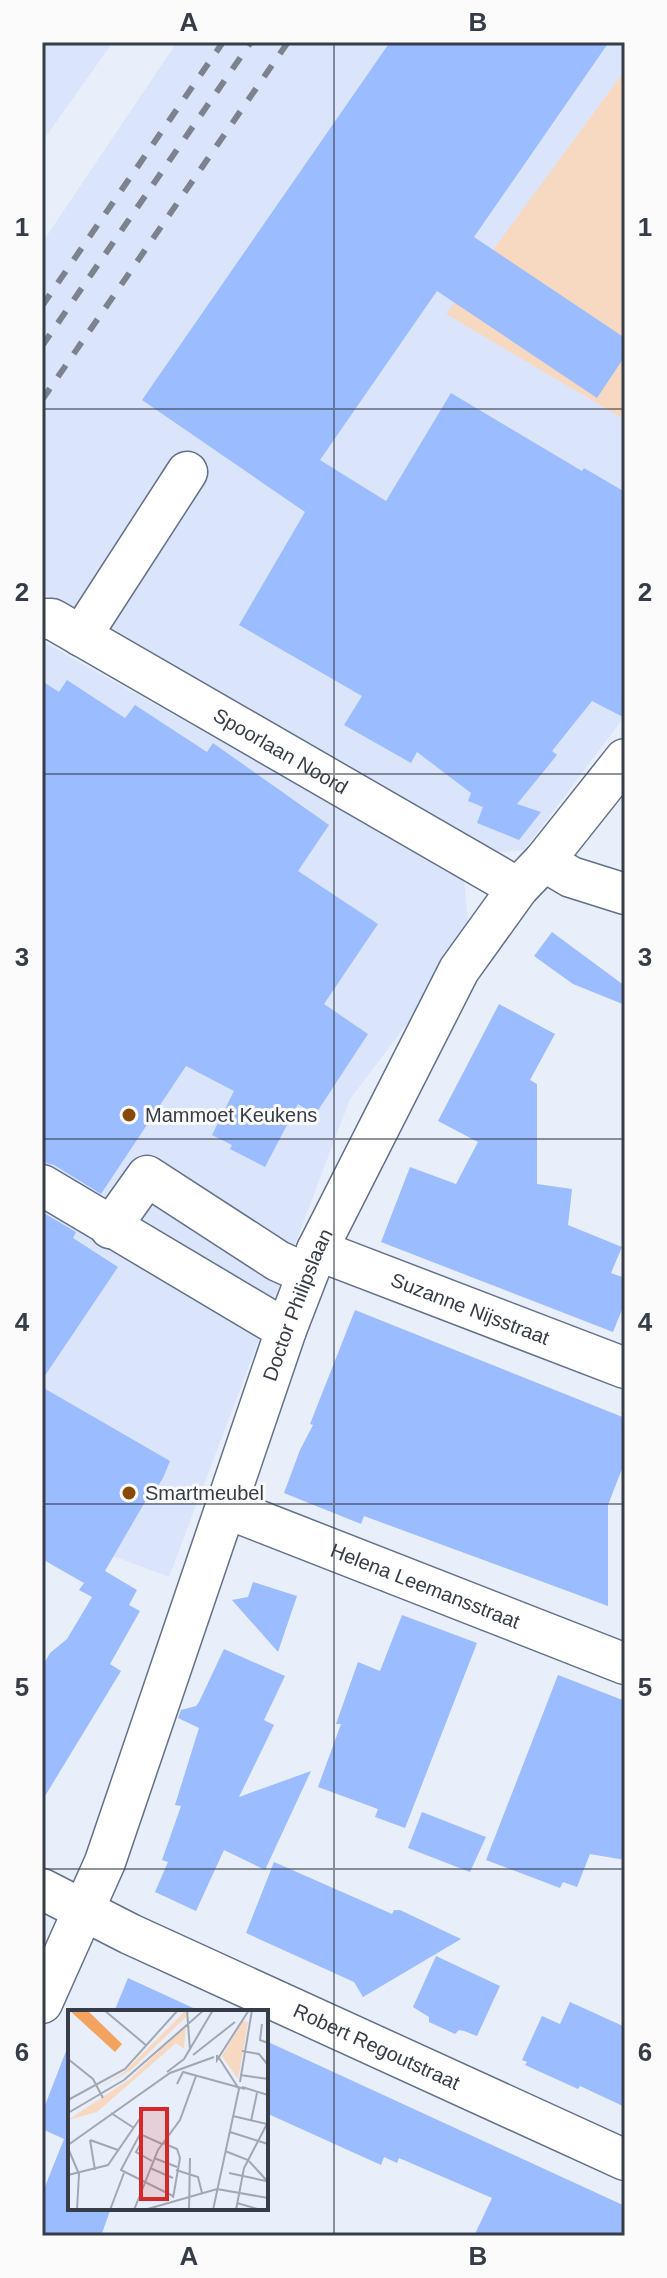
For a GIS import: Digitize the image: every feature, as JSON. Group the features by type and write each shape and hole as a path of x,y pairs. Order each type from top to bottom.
{"street":[{"path":"58,625 187,472"},
{"name":"Spoorlaan Noord","path":"58,625 531,875 571,877 625,894"},
{"name":"Doctor Philipslaan","path":"42,2003 105,1862 286,1330 312,1262 459,970 625,759"},
{"name":"Suzanne Nijsstraat","path":"110,1228 147,1176 278,1261 312,1262 625,1368"},
{"path":"42,1185 286,1330"},
{"name":"Helena Leemansstraat","path":"226,1508 625,1664"},
{"name":"Robert Regoutstraat","path":"42,1889 625,2160"}],"shaded area":[{"path":"42,42 113,42 42,142"},
{"path":"177,42 625,42 625,70 447,314 625,420 625,716 524,850 497,852 42,593 42,243"},
{"path":"625,70 625,420 446,314"},
{"path":"42,641 464,878 470,941 350,1099 169,1577 59,1536 42,1564"}],"building":[{"path":"390,42 609,42 474,237 625,338 625,356 597,398 437,291 320,460 386,501 451,393 582,471 584,468 625,492 625,718 592,701 552,751 557,755 517,804 541,812 519,840 477,823 483,807 468,801 471,793 417,752 411,763 344,725 362,696 239,625 305,512 142,400"},
{"path":"67,680 125,718 135,705 207,752 213,743 329,825 298,871 378,924 324,1004 368,1034 315,1115 298,1104 265,1167 230,1149 232,1145 212,1135 234,1091 186,1066 101,1194 54,1165 42,1162 42,681 59,692"},
{"path":"552,932 625,986 625,1005 573,984 534,956"},
{"path":"499,1004 555,1034 530,1080 537,1084 537,1184 572,1189 568,1225 622,1247 611,1273 625,1278 625,1302 613,1332 381,1242 410,1167 456,1184 478,1142 438,1121"},
{"path":"42,1212 76,1232 73,1238 118,1267 42,1380"},
{"path":"355,1310 625,1418 625,1461 608,1505 608,1606 364,1516 361,1524 284,1493 313,1425 310,1424"},
{"path":"42,1387 170,1461 163,1478 156,1489 153,1488 105,1571 137,1590 129,1605 140,1611 110,1664 121,1671 42,1801 42,1667 50,1653 67,1639 92,1597 79,1590 84,1583 42,1559"},
{"path":"253,1582 297,1596 278,1652 232,1600 248,1597"},
{"path":"402,1615 477,1643 405,1828 375,1817 378,1809 318,1787 341,1724 336,1724 358,1662 380,1671"},
{"path":"224,1649 285,1676 264,1720 274,1725 239,1797 311,1771 265,1870 224,1850 196,1911 155,1892 168,1862 162,1860 181,1806 175,1805 199,1728 178,1718 181,1710 196,1706 199,1702"},
{"path":"558,1675 625,1701 625,1860 590,1854 577,1887 563,1882 560,1888 486,1860"},
{"path":"422,1812 486,1837 470,1872 408,1848"},
{"path":"274,1862 392,1914 394,1910 400,1910 461,1939 363,1997 354,1982 246,1933"},
{"path":"436,1956 500,1986 477,2036 459,2030 455,2034 429,2022 429,2017 413,2007"},
{"path":"128,1978 198,2010 115,2010"},
{"path":"570,2002 625,2027 625,2107 525,2065 527,2062 522,2060 542,2016 560,2024"},
{"path":"268,2042 625,2206 625,2236 474,2236 492,2198 399,2158 397,2163 384,2157 381,2165 268,2114"},
{"path":"68,2046 68,2210 110,2210 101,2236 42,2236 42,2194 64,2139 42,2129 42,2113"}],"railway":[{"path":"42,306 223,42"},
{"path":"42,346 251,42"},
{"path":"42,400 288,42"}],"place":[{"name":"Mammoet Keukens","path":"129,1115"},
{"name":"Smartmeubel","path":"129,1493"}]}
